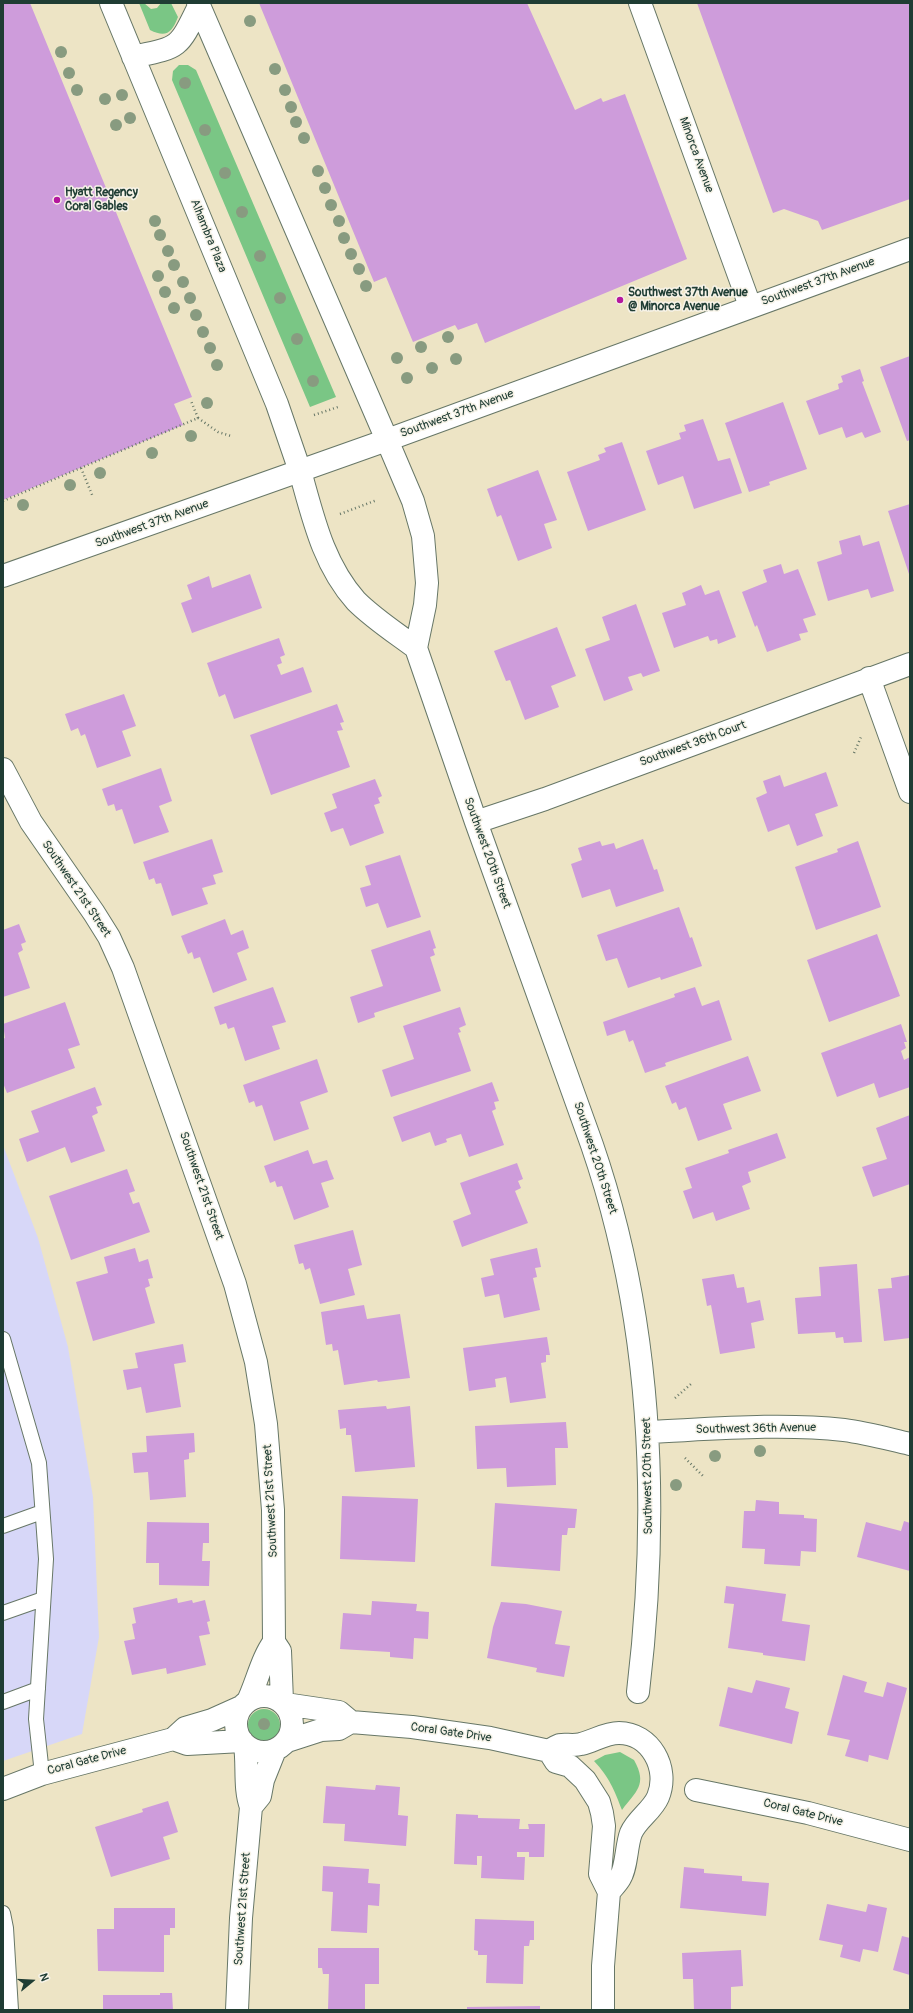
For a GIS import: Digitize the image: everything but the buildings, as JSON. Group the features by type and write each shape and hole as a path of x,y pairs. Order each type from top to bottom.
{"street":[{"name":"Alhambra Plaza","path":"112,3 277,404 300,471"},
{"name":"Minorca Avenue","path":"640,3 750,306"},
{"path":"134,57 169,49 178,43 184,37 199,5"},
{"path":"199,5 413,501 423,536 427,583 425,605 416,648 362,606 332,567 319,536 300,471"},
{"name":"Southwest 37th Avenue","path":"3,576 387,440 750,306 910,249"},
{"name":"Southwest 20th Street","path":"416,648 476,822 604,1179 626,1265 634,1314 649,1432 648,1554 644,1641 638,1692"},
{"name":"Southwest 36th Court","path":"476,822 552,796 910,664"},
{"path":"869,678 910,792"},
{"name":"Southwest 21st Street","path":"3,769 31,822 109,937 123,968 235,1284 256,1362 266,1424 275,1547 274,1642 267,1651 258,1679 244,1704"},
{"name":"Southwest 36th Avenue","path":"649,1432 790,1427 844,1430 910,1444"},
{"name":"Southwest 21st Street","path":"274,1642 280,1650 284,1703"},
{"path":"256,1696 274,1697 284,1703 289,1711 292,1727 281,1746 260,1752 244,1743 236,1724 237,1715 244,1704 256,1696"},
{"name":"Coral Gate Drive","path":"284,1703 339,1712 351,1722"},
{"name":"Coral Gate Drive","path":"3,1789 42,1774 172,1739 185,1728 212,1720 244,1704"},
{"name":"Coral Gate Drive","path":"281,1746 322,1730 339,1729 351,1722 412,1727 462,1734 549,1751 560,1745 575,1746 609,1734 619,1733 636,1736 649,1745 659,1762 661,1773 658,1797 630,1834 621,1877 609,1892"},
{"name":"Coral Gate Drive","path":"172,1739 187,1744 244,1743"},
{"name":"Southwest 21st Street","path":"237,2010 241,1918 251,1807 246,1795 248,1764 244,1743"},
{"name":"Southwest 21st Street","path":"251,1807 260,1796 263,1780 281,1746"},
{"path":"549,1751 556,1762 570,1766 578,1772 592,1789 599,1802 602,1813 604,1826 600,1874 609,1892 603,1966 603,2010"},
{"name":"Coral Gate Drive","path":"696,1790 808,1813 910,1840"}],"lane":[{"path":"3,1338 39,1464 46,1559 36,1719 42,1774"},
{"path":"6,1521 42,1512"},
{"path":"3,1613 43,1599"},
{"path":"3,1702 38,1689"},
{"path":"3,1913 6,1928 11,2010"}],"path":[{"path":"191,401 198,418 218,432 232,436"},
{"path":"314,415 338,407"},
{"path":"3,500 198,418"},
{"path":"81,468 93,497"},
{"path":"337,515 377,500"},
{"path":"854,753 864,731"},
{"path":"676,1398 691,1384"},
{"path":"685,1458 703,1476"}],"shaded area":[{"path":"3,1145 38,1238 68,1347 93,1497 99,1637 82,1734 3,1761"}],"green space":[{"path":"139,3 144,3 151,9 157,8 161,3 171,3 178,17 171,30 164,34 160,34 150,30"},
{"path":"179,65 188,65 196,70 336,397 310,407 172,80 173,71"},
{"path":"261,1709 267,1709 277,1716 280,1725 279,1731 273,1738 267,1741 261,1741 251,1734 248,1728 248,1722 255,1712"},
{"path":"620,1752 634,1760 640,1776 640,1782 636,1792 622,1810 611,1784 604,1772 594,1761 605,1755"}],"place":[{"name":"Hyatt Regency Coral Gables","path":"57,200"},
{"name":"Southwest 37th Avenue @ Minorca Avenue","path":"620,300"}]}
